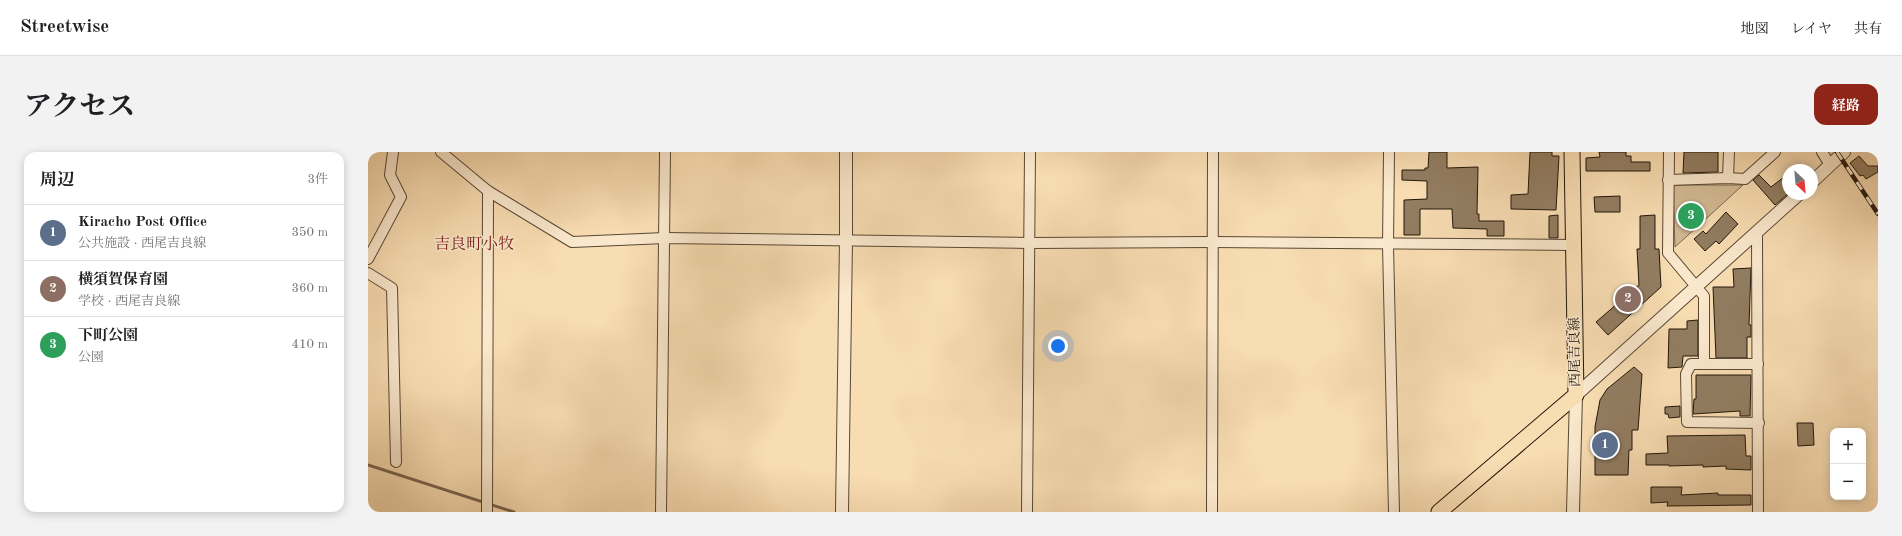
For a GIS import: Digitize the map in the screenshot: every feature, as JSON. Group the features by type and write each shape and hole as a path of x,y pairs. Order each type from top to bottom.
{"main road":[{"name":"西尾吉良線","path":"1439,512 1576,395 1572,152"}],"street":[{"path":"369,254 401,197 390,175 393,152"},
{"path":"441,152 488,191 572,242 665,238 1029,243 1213,242 1388,245 1573,245"},
{"path":"661,512 666,152"},
{"path":"842,512 846,152"},
{"path":"1027,512 1030,152"},
{"path":"1212,512 1213,152"},
{"path":"1389,152 1388,245 1394,512"},
{"path":"1669,152 1668,253 1704,296 1704,364"},
{"path":"1728,178 1729,152"},
{"path":"1668,180 1728,178 1745,179 1775,152"},
{"path":"1822,152 1830,165"},
{"path":"1818,176 1844,152"},
{"path":"487,511 488,191"},
{"path":"1573,512 1576,395 1757,234 1793,200"},
{"path":"1757,234 1759,423 1758,512"},
{"path":"368,273 392,288 396,462"},
{"path":"1758,364 1691,364 1686,374 1687,422 1759,423"}],"shaded area":[{"path":"1673,185 1743,185 1675,247"}],"building":[{"path":"1429,152 1447,152 1447,168 1478,167 1477,214 1479,214 1479,221 1504,221 1504,236 1487,236 1487,229 1453,228 1452,209 1420,209 1420,235 1404,235 1404,200 1427,199 1427,181 1402,180 1402,170 1425,170 1425,168 1428,168"},
{"path":"1530,152 1552,152 1552,156 1559,156 1556,210 1511,209 1511,195 1528,194"},
{"path":"1599,152 1626,152 1626,156 1631,156 1631,162 1650,162 1650,171 1586,171 1586,158 1600,157"},
{"path":"1684,152 1718,152 1718,172 1683,173"},
{"path":"1859,156 1868,166 1878,166 1878,172 1866,179 1863,175 1860,176 1850,163"},
{"path":"1759,175 1771,187 1782,179 1782,199 1775,205 1753,180"},
{"path":"1620,196 1620,212 1595,212 1594,197"},
{"path":"1726,212 1738,224 1719,244 1716,241 1705,251 1694,239 1703,231 1706,234"},
{"path":"1558,215 1558,238 1549,238 1549,216"},
{"path":"1655,215 1655,249 1659,249 1661,287 1608,335 1596,322 1639,285 1637,249 1640,249 1640,216"},
{"path":"1751,268 1749,325 1751,325 1751,337 1747,337 1747,358 1716,358 1713,287 1734,287 1733,269"},
{"path":"1698,320 1698,356 1683,356 1682,367 1668,368 1669,329 1687,329 1687,321"},
{"path":"1634,367 1642,374 1638,430 1632,430 1632,450 1629,450 1628,475 1595,475 1595,427 1600,400 1607,389"},
{"path":"1696,375 1751,375 1750,416 1740,416 1740,411 1693,414 1694,399 1696,399"},
{"path":"1680,406 1680,417 1669,418 1668,414 1665,414 1665,407"},
{"path":"1797,423 1813,423 1814,445 1798,446"},
{"path":"1745,435 1746,456 1751,456 1751,470 1726,469 1726,466 1703,467 1703,465 1646,465 1646,454 1668,453 1667,436"},
{"path":"1651,487 1682,487 1681,495 1718,493 1718,495 1751,495 1751,505 1667,506 1668,502 1651,503"}],"waterway":[{"path":"368,465 514,512"}],"railway":[{"path":"1837,152 1878,214"}],"place":[{"name":"下町公園","path":"1691,216"},
{"name":"横須賀保育園","path":"1628,299"},
{"name":"Kiracho Post Office","path":"1605,445"}],"district":[{"name":"吉良町小牧","path":"474,245"}]}
